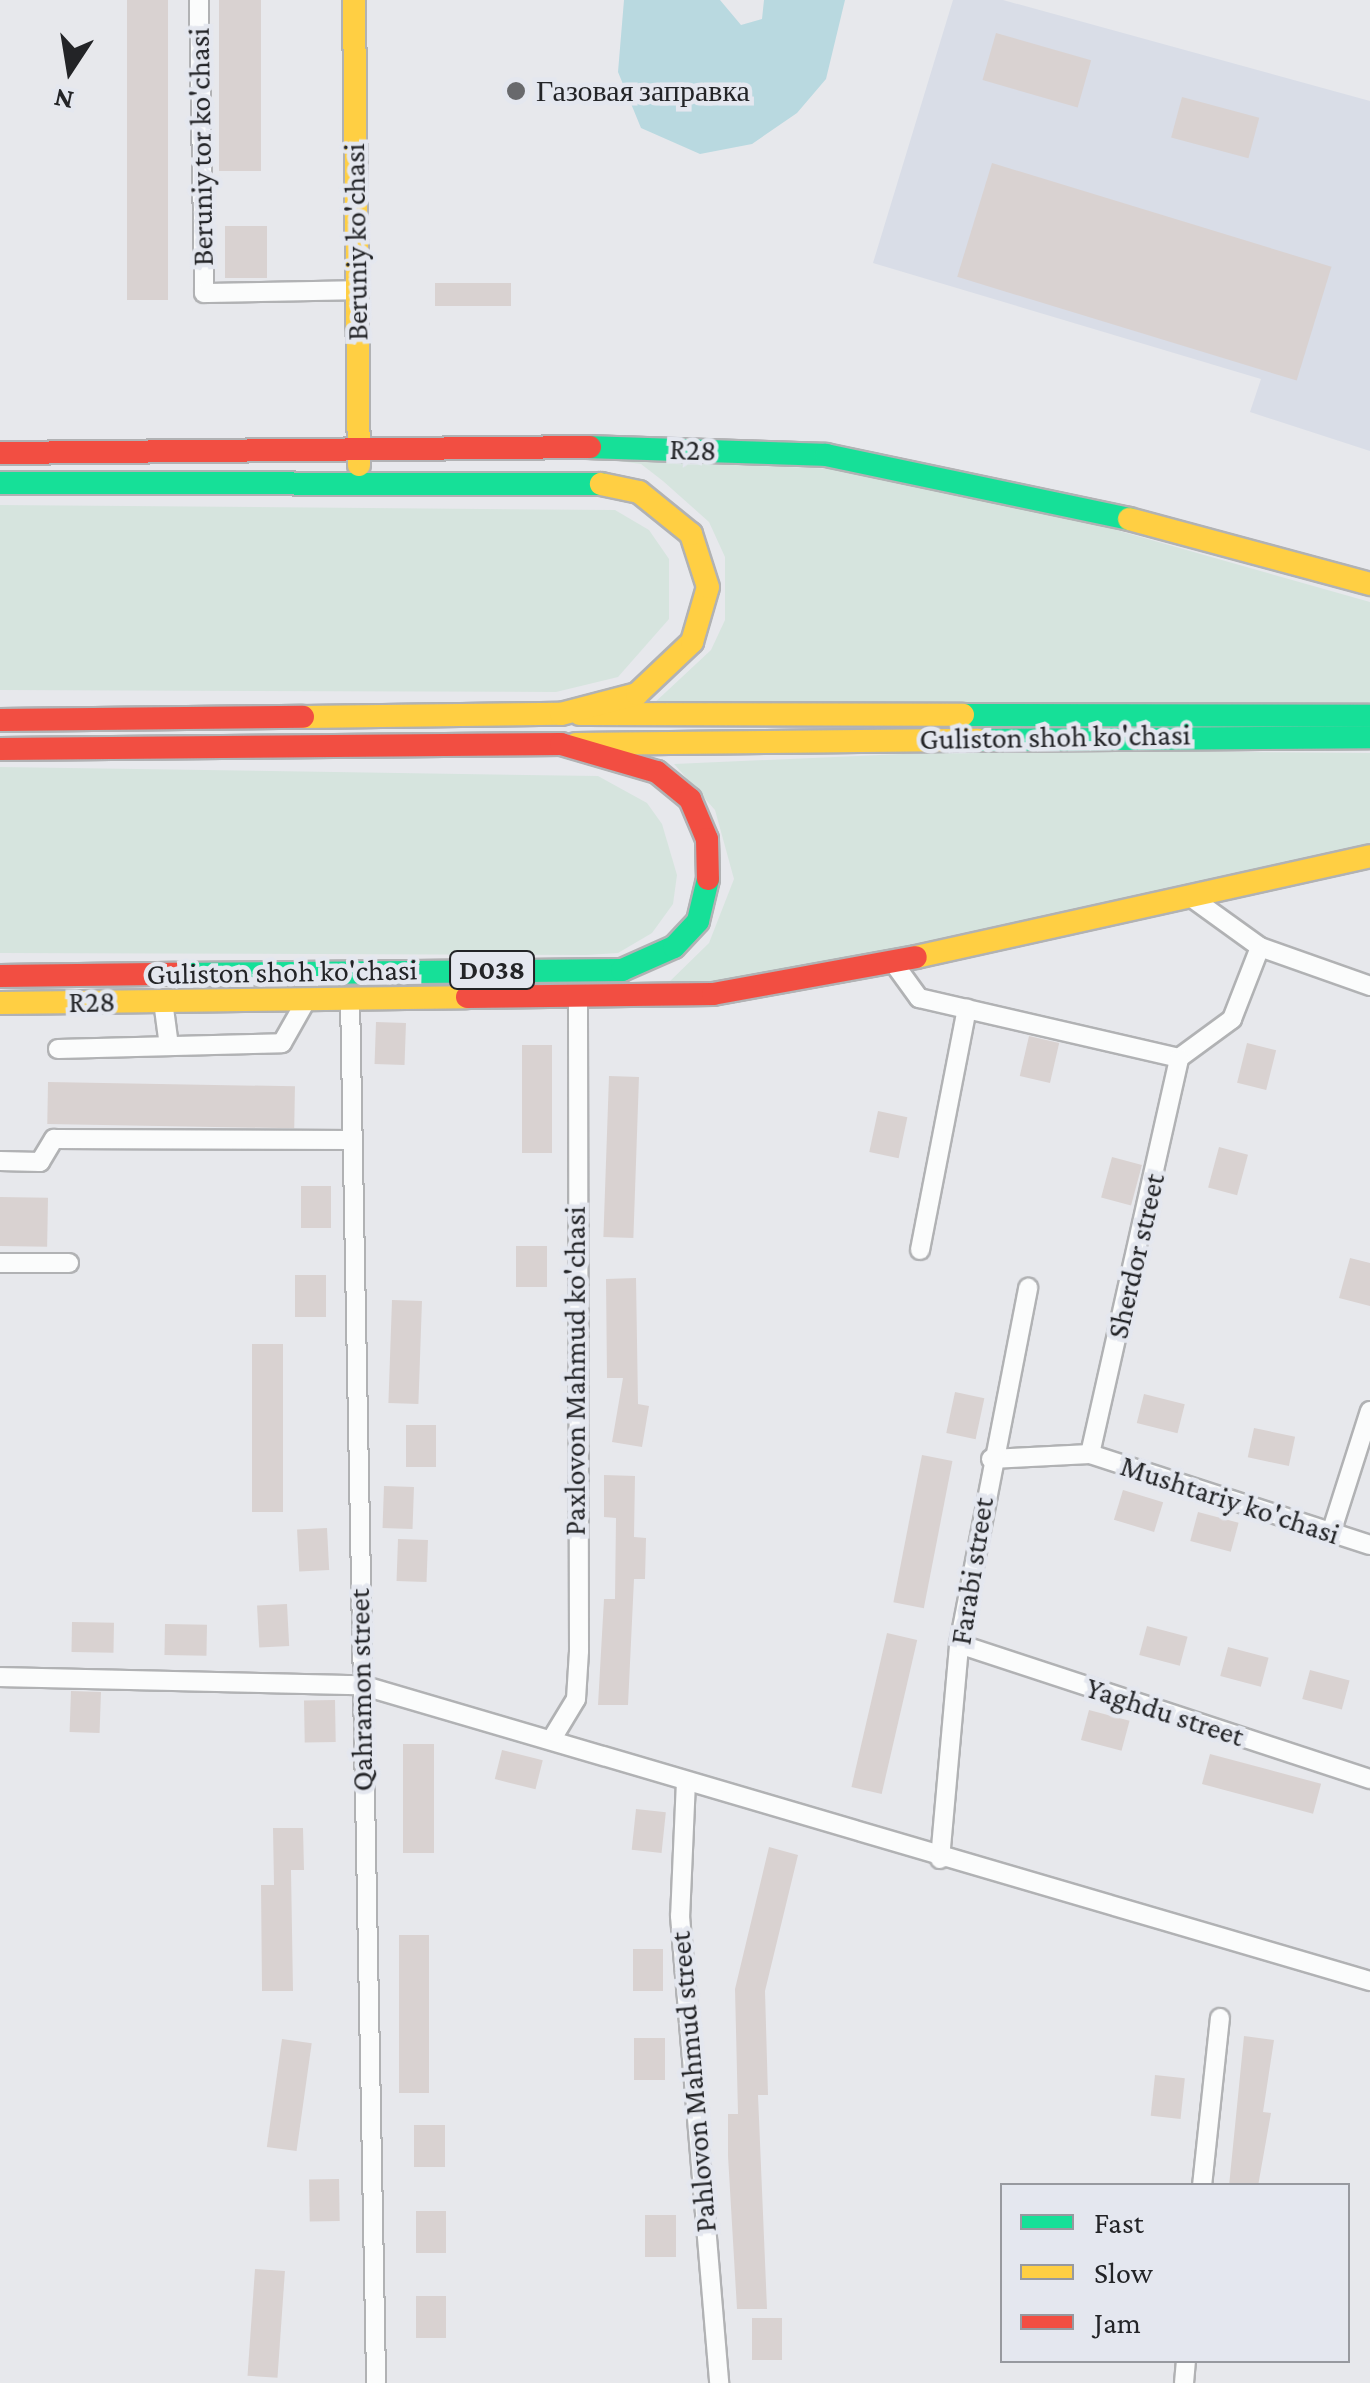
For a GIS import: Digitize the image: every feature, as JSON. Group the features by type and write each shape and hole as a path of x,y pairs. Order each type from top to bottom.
{"main road":[{"name":"Beruniy ko'chasi","path":"354,0 360,484"},
{"name":"R28","path":"0,453 359,452 514,445 826,456 1096,510 1370,584"},
{"name":"Guliston shoh ko'chasi","path":"0,483 606,484 652,500 690,534 708,588 692,642 637,694 562,714"},
{"name":"Guliston shoh ko'chasi","path":"0,720 562,714 1370,716"},
{"name":"Guliston shoh ko'chasi","path":"0,749 1370,738"},
{"name":"Guliston shoh ko'chasi","path":"0,976 588,971 651,960 698,920 707,838 690,799 657,772 560,744"},
{"name":"R28","path":"0,1003 713,994 896,965 1370,856"}],"street":[{"name":"Beruniy tor ko'chasi","path":"199,0 204,293 357,290"},
{"path":"1192,898 1260,947 1370,986"},
{"path":"896,965 919,998 1179,1058 1232,1018 1260,947"},
{"name":"Qahramon street","path":"350,998 376,2383"},
{"name":"Paxlovon Mahmud ko'chasi","path":"554,1737 576,1700 579,1651 578,998"},
{"path":"58,1049 282,1044 307,999"},
{"path":"163,1001 170,1046"},
{"path":"920,1250 966,1009"},
{"name":"Sherdor street","path":"1090,1454 1179,1058"},
{"path":"0,1161 40,1162 54,1139 352,1140"},
{"path":"0,1263 68,1263"},
{"name":"Farabi street","path":"940,1859 959,1644 991,1459 1028,1288"},
{"path":"1331,1533 1370,1412"},
{"path":"991,1459 1090,1454"},
{"name":"Mushtariy ko'chasi","path":"1090,1454 1370,1546"},
{"name":"Yaghdu street","path":"959,1644 1370,1779"},
{"path":"0,1677 360,1685 554,1737 940,1859 1370,1980"},
{"name":"Pahlovon Mahmud street","path":"686,1781 681,1935 719,2383"},
{"path":"1202,2183 1220,2018"}],"shaded area":[{"path":"953,0 1003,0 1370,101 1370,451 1250,412 1261,379 873,263"},
{"path":"612,460 833,469 1102,526 1370,602 1370,703 652,705 711,650 725,620 725,557 709,522 663,481 641,464"},
{"path":"0,505 615,510 649,530 669,559 669,619 618,677 556,692 0,690"},
{"path":"992,750 1370,753 1370,844 1167,896 711,987 665,986 709,943 734,879 715,810 674,764"},
{"path":"0,767 598,776 647,803 662,824 677,875 673,904 652,933 618,953 0,953"}],"water":[{"path":"624,0 720,0 741,25 762,19 764,0 845,0 826,79 797,113 752,144 700,154 641,128 618,72"}],"building":[{"path":"127,0 168,0 168,300 127,300"},
{"path":"219,0 261,0 261,171 219,171"},
{"path":"996,33 1091,60 1078,107 982,80"},
{"path":"1182,97 1259,118 1248,158 1171,138"},
{"path":"992,163 1331,267 1297,381 957,277"},
{"path":"225,226 267,226 267,278 225,278"},
{"path":"435,283 511,283 511,306 435,306"},
{"path":"376,1022 406,1023 405,1065 375,1064"},
{"path":"1029,1036 1059,1043 1050,1083 1020,1076"},
{"path":"1247,1043 1276,1050 1266,1090 1237,1083"},
{"path":"522,1045 552,1045 552,1153 522,1153"},
{"path":"609,1076 639,1077 633,1238 603,1237"},
{"path":"48,1082 295,1086 294,1128 47,1124"},
{"path":"878,1111 907,1117 899,1158 869,1152"},
{"path":"1219,1147 1248,1155 1237,1195 1208,1188"},
{"path":"1112,1157 1142,1165 1131,1206 1101,1198"},
{"path":"301,1186 331,1186 331,1228 301,1228"},
{"path":"0,1197 48,1198 47,1247 0,1246"},
{"path":"516,1246 547,1246 547,1287 516,1287"},
{"path":"1350,1258 1370,1263 1370,1306 1339,1298"},
{"path":"295,1275 326,1275 326,1317 295,1317"},
{"path":"636,1278 638,1404 649,1406 642,1447 612,1442 623,1378 607,1378 606,1279"},
{"path":"392,1300 422,1301 418,1404 388,1403"},
{"path":"252,1344 283,1344 283,1512 252,1512"},
{"path":"955,1392 984,1398 976,1439 946,1433"},
{"path":"1144,1394 1185,1404 1177,1433 1137,1423"},
{"path":"406,1425 436,1425 436,1467 406,1467"},
{"path":"1254,1428 1295,1437 1289,1466 1248,1457"},
{"path":"922,1455 952,1461 924,1608 893,1602"},
{"path":"604,1475 635,1476 634,1537 646,1538 645,1579 634,1579 628,1705 598,1705 604,1599 615,1599 616,1518 604,1517"},
{"path":"384,1486 414,1487 413,1529 383,1528"},
{"path":"1123,1490 1163,1502 1154,1532 1114,1520"},
{"path":"1198,1512 1239,1523 1231,1552 1190,1541"},
{"path":"327,1528 329,1570 299,1572 297,1530"},
{"path":"398,1539 428,1540 427,1582 397,1581"},
{"path":"287,1604 289,1646 259,1648 257,1606"},
{"path":"72,1622 114,1623 113,1653 71,1652"},
{"path":"165,1624 207,1625 206,1656 164,1655"},
{"path":"1147,1626 1188,1637 1180,1666 1139,1655"},
{"path":"887,1633 917,1640 882,1794 851,1787"},
{"path":"1228,1647 1269,1658 1261,1687 1220,1676"},
{"path":"1310,1670 1350,1681 1342,1710 1302,1699"},
{"path":"71,1691 101,1692 100,1733 70,1732"},
{"path":"335,1700 336,1742 305,1743 304,1701"},
{"path":"1089,1710 1130,1721 1122,1751 1081,1740"},
{"path":"403,1744 434,1744 434,1853 403,1853"},
{"path":"502,1750 543,1760 535,1789 495,1779"},
{"path":"1210,1754 1321,1784 1313,1814 1202,1784"},
{"path":"636,1809 666,1812 662,1853 632,1850"},
{"path":"273,1828 303,1828 304,1870 291,1870 293,1991 262,1991 261,1885 274,1885"},
{"path":"769,1847 798,1855 765,1991 768,2095 758,2095 767,2309 737,2309 728,2156 728,2114 738,2114 735,1989"},
{"path":"399,1935 429,1935 429,2093 399,2093"},
{"path":"633,1949 663,1949 663,1991 633,1991"},
{"path":"1244,2036 1274,2040 1263,2112 1271,2113 1259,2183 1229,2183"},
{"path":"634,2038 665,2038 665,2080 634,2080"},
{"path":"282,2039 312,2043 297,2151 267,2147"},
{"path":"1155,2075 1185,2078 1181,2119 1151,2116"},
{"path":"414,2125 445,2125 445,2167 414,2167"},
{"path":"339,2179 340,2221 310,2222 309,2180"},
{"path":"416,2211 446,2211 446,2253 416,2253"},
{"path":"645,2215 676,2215 676,2257 645,2257"},
{"path":"255,2269 285,2271 277,2378 248,2376"},
{"path":"416,2296 446,2296 446,2338 416,2338"},
{"path":"752,2318 782,2318 782,2360 752,2360"}],"traffic: fast":[{"path":"590,447 826,455 1129,519"},
{"path":"0,483 601,484"},
{"path":"963,715 1370,716"},
{"path":"978,740 1370,737"},
{"path":"176,974 622,970 674,947 698,921 708,879"}],"traffic: slow":[{"path":"354,0 359,465"},
{"path":"303,717 561,714 637,694 692,642 708,587 691,534 639,492 601,484"},
{"path":"1129,519 1370,584"},
{"path":"580,714 963,715"},
{"path":"576,744 978,740"},
{"path":"916,957 1370,856"},
{"path":"0,1003 467,997"}],"traffic: jam":[{"path":"0,453 590,447"},
{"path":"0,720 303,717"},
{"path":"0,749 561,744 657,772 690,799 707,839 708,879"},
{"path":"467,997 713,994 916,957"},
{"path":"0,976 176,974"}],"place":[{"name":"Газовая заправка","path":"516,91"}]}
